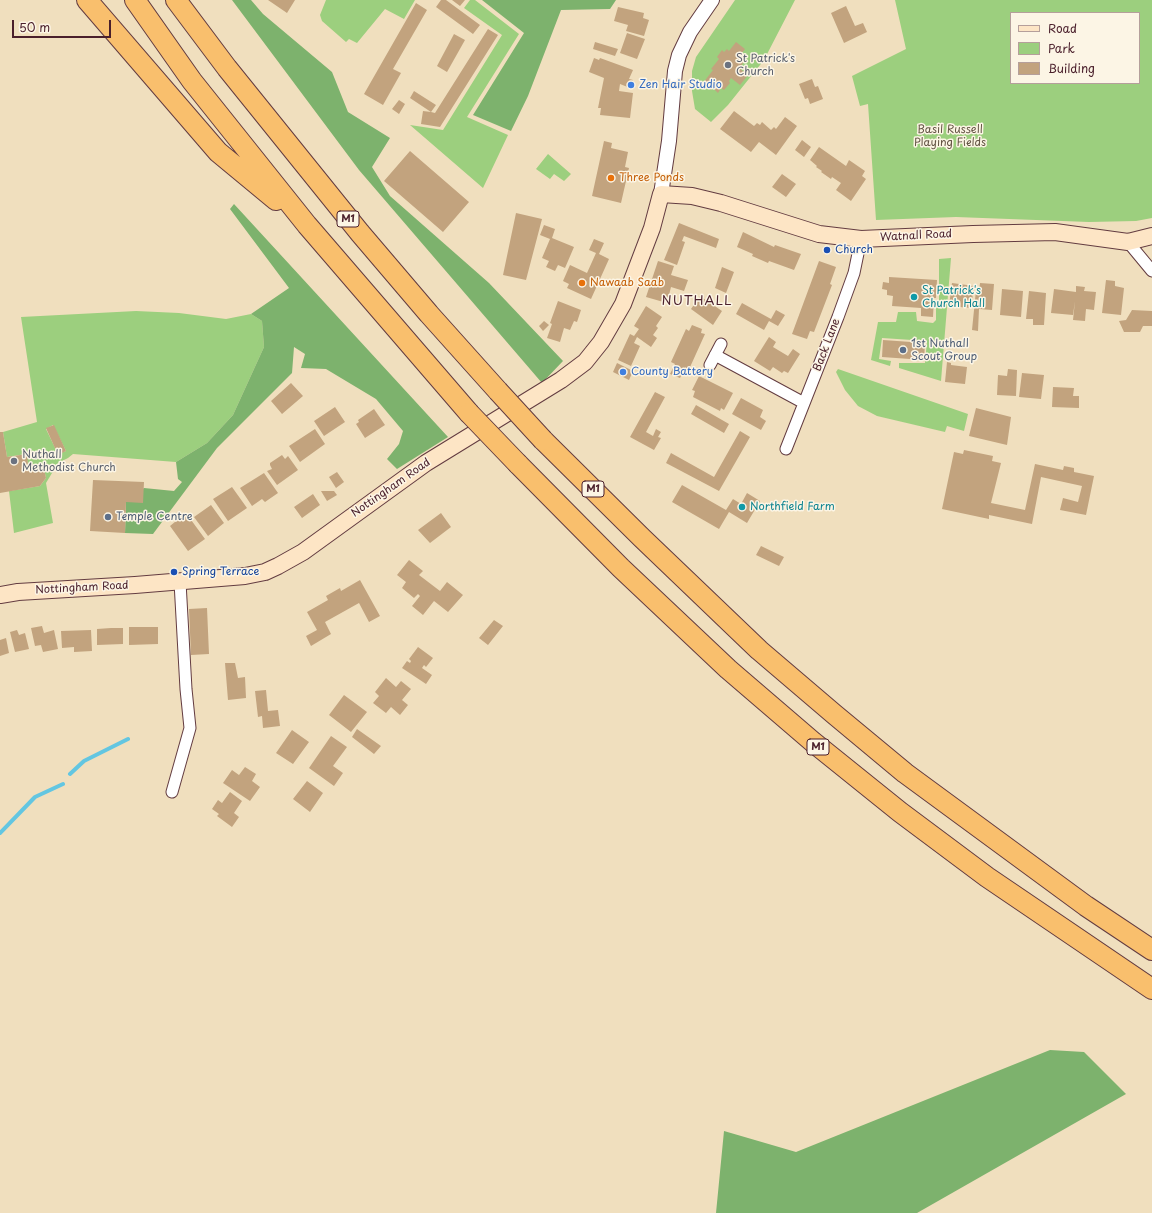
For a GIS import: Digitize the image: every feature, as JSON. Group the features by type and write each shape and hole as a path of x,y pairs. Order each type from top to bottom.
{"highway":[{"path":"87,0 218,152 307,225"},
{"name":"M1","path":"135,0 192,81 307,225 469,413 621,568 728,669 813,742 900,812 987,877 1152,989"},
{"name":"M1","path":"176,0 206,41 289,146 429,314 543,440 642,538 759,650 905,773 1086,906 1152,950"},
{"name":"M1","path":"186,0 206,41"}],"main road":[{"name":"Watnall Road","path":"661,194 692,196 721,203 819,234 861,239 1055,232 1128,242 1152,236"},
{"name":"Nottingham Road","path":"0,595 18,592 180,582 245,576 265,572 303,552 426,463 518,405 561,380 586,362 601,342 623,304 652,228 661,194"}],"street":[{"path":"661,194 669,141 675,72 679,54 690,32 712,0"},
{"name":"Back Lane","path":"786,449 854,273 861,239"},
{"path":"1128,242 1152,271"},
{"path":"720,344 713,360 804,404"},
{"path":"172,792 190,728 186,689 180,582"}],"green space":[{"path":"232,0 251,0 263,14 332,72 348,112 390,138 372,167 390,196 489,283 563,361 542,383 359,170"},
{"path":"326,0 415,0 404,19 385,9 357,43 349,39 346,42 322,21 320,15"},
{"path":"470,0 475,0 519,34 467,117 508,135 483,188 410,125 443,130 502,35 464,8"},
{"path":"482,0 616,0 610,9 561,10 528,96 511,131 473,115 524,33"},
{"path":"735,0 795,0 764,60 728,105 711,122 695,109 692,91 692,71 696,57"},
{"name":"Basil Russell Playing Fields","path":"895,0 1152,0 1152,218 1136,221 1089,222 956,217 876,220 868,104 860,106 852,76 906,49"},
{"path":"548,154 571,174 564,181 554,174 550,179 536,169"},
{"path":"234,204 448,437 397,469 387,459 399,444 403,431 376,399 326,369 301,368 305,354 294,347 292,373 217,448 153,534 125,533 126,502 144,488 174,491 182,482 178,479 176,462 207,443 233,415 264,347 262,321 251,314 289,288 230,209"},
{"path":"951,258 941,381 899,368 899,363 925,363 927,341 882,338 879,359 891,361 890,366 871,360 878,322 896,322 898,312 916,312 917,321 933,323 936,320 936,301 939,300 939,259"},
{"path":"136,311 179,313 226,319 251,314 262,321 264,347 233,415 207,443 176,462 73,454 58,463 46,483 53,523 14,533 9,491 40,486 46,478 44,469 37,464 28,465 26,454 7,457 3,432 37,422 21,317","holes":["53,425 66,451 58,454 46,429"]},
{"path":"838,369 968,414 964,431 947,426 945,432 877,416 858,406 845,390 836,372"},
{"path":"1050,1050 1084,1052 1126,1094 917,1213 716,1213 724,1131 796,1152"}],"building":[{"path":"268,0 295,0 287,13"},
{"path":"441,0 446,0 480,25 473,34 436,7"},
{"path":"452,0 465,0 460,6"},
{"path":"416,3 427,10 393,69 401,73 383,105 364,94"},
{"path":"846,6 855,26 863,23 867,32 844,43 831,13"},
{"path":"618,7 644,13 643,18 649,20 644,36 626,31 628,25 614,21"},
{"path":"488,29 498,35 440,127 421,124 423,111 435,113"},
{"path":"627,33 645,39 637,59 620,53"},
{"path":"454,34 465,40 447,72 437,66"},
{"path":"595,42 618,49 615,56 593,49"},
{"name":"St Patrick's Church","path":"736,42 745,49 738,58 744,62 739,68 748,75 740,85 731,78 729,81 730,83 724,90 721,88 718,93 713,88 711,90 703,83 713,70 711,69 719,59 717,57 722,50 724,52 727,49 729,51"},
{"path":"594,58 599,60 600,58 633,70 629,79 633,80 630,88 620,84 619,91 633,93 630,118 600,115 601,108 598,108 604,78 589,72"},
{"path":"812,79 815,87 818,86 823,99 810,104 808,98 805,99 799,84"},
{"path":"414,91 436,105 431,112 410,98"},
{"path":"399,100 405,104 399,114 392,109"},
{"path":"734,111 754,126 757,123 760,125 762,122 771,130 774,127 776,129 785,117 797,126 776,155 759,142 751,152 720,129"},
{"path":"802,140 811,147 804,157 795,150"},
{"name":"Three Ponds","path":"604,141 612,143 611,148 628,152 625,167 629,168 621,203 592,196"},
{"path":"819,147 846,166 849,160 865,171 862,176 866,179 851,201 836,190 841,183 832,177 831,179 821,172 822,171 810,160"},
{"path":"410,151 469,202 443,232 384,181"},
{"path":"782,174 796,184 786,197 772,187"},
{"path":"516,213 542,219 526,280 503,275"},
{"path":"679,223 719,239 716,248 684,236 682,241 685,242 677,265 664,260"},
{"path":"544,225 555,229 552,238 574,247 565,268 558,265 555,271 546,267 549,261 542,258 550,239 540,235"},
{"path":"743,232 774,247 775,245 801,254 794,270 769,261 768,263 737,247"},
{"name":"Nawaab Saab","path":"594,239 604,243 599,254 609,259 591,299 567,288 569,284 563,281 570,265 587,273 596,253 589,250"},
{"path":"658,261 674,266 671,275 688,280 684,291 671,287 667,303 646,297"},
{"path":"819,261 836,267 830,284 832,285 814,332 810,331 807,339 792,334"},
{"path":"722,267 734,272 726,293 715,288"},
{"name":"St Patrick's Church Hall","path":"889,277 937,280 933,317 921,316 921,308 892,306 893,296 887,295 887,290 882,289 883,282 889,283"},
{"path":"1106,280 1115,281 1115,286 1124,288 1121,315 1102,313"},
{"path":"952,283 974,286 971,308 949,306"},
{"path":"980,283 994,284 992,310 979,309 978,331 972,330 976,290 979,291"},
{"path":"1076,286 1085,287 1084,291 1096,292 1094,310 1086,309 1085,321 1073,320 1075,301 1073,315 1051,313 1054,289 1076,292"},
{"path":"1002,289 1023,291 1021,317 1000,315"},
{"path":"1029,291 1046,293 1044,325 1033,325 1033,319 1026,319"},
{"path":"700,296 722,311 713,325 691,309"},
{"path":"558,301 581,310 577,322 574,321 570,330 564,328 560,342 547,338 552,324 550,323"},
{"path":"742,303 771,319 776,310 785,315 778,326 769,321 764,330 736,314"},
{"path":"646,306 662,317 656,326 658,328 653,335 657,338 651,347 637,337 634,343 640,346 631,366 618,360 630,334 634,336 639,329 634,326"},
{"path":"1132,310 1152,311 1152,326 1143,326 1140,332 1124,332 1119,321 1126,320"},
{"path":"544,321 549,325 543,331 539,326"},
{"path":"692,325 702,329 701,333 705,334 686,376 682,374 680,378 670,374 675,364 671,362 686,329 689,331"},
{"path":"769,337 776,342 773,347 788,356 793,349 800,354 788,373 784,371 782,373 773,367 770,371 754,361"},
{"name":"1st Nuthall Scout Group","path":"883,340 925,343 924,360 882,357"},
{"path":"947,362 951,363 951,365 967,367 965,384 945,382"},
{"name":"County Battery","path":"617,363 633,371 629,380 613,372"},
{"path":"1008,369 1017,370 1016,396 997,395 998,375 1007,376"},
{"path":"1022,373 1044,375 1041,399 1019,397"},
{"path":"699,376 733,393 724,410 721,408 720,411 693,397 695,391 692,390"},
{"path":"291,383 303,396 282,414 271,401"},
{"path":"1053,387 1074,388 1073,396 1079,396 1079,408 1052,407"},
{"path":"655,392 665,397 646,432 653,436 656,429 661,432 658,437 661,438 654,450 630,437"},
{"path":"741,398 763,410 760,417 766,421 761,430 732,414"},
{"path":"696,405 729,424 724,433 691,414"},
{"path":"335,407 345,422 324,436 314,421"},
{"path":"976,408 1011,417 1007,445 969,436"},
{"path":"374,409 385,425 365,438 356,424 359,422 358,420"},
{"path":"54,425 66,451 58,455 46,428"},
{"path":"315,429 325,444 300,462 289,446"},
{"path":"740,431 750,437 719,491 666,463 671,453 714,477"},
{"name":"Nuthall Methodist Church","path":"0,432 3,432 7,457 27,454 28,465 37,464 44,469 46,478 40,486 0,493"},
{"path":"964,450 993,456 992,461 1001,463 991,503 1025,510 1035,464 1063,470 1064,466 1074,468 1074,472 1094,476 1086,515 1060,510 1063,498 1078,502 1082,486 1041,477 1032,524 989,515 989,519 942,509 954,452 963,454"},
{"path":"282,455 285,459 288,456 298,470 277,485 267,471 272,469 270,463"},
{"path":"337,472 344,482 336,488 329,477"},
{"path":"264,473 278,493 265,502 262,499 252,506 240,488"},
{"name":"Temple Centre","path":"93,480 144,482 143,503 126,502 125,533 90,531"},
{"path":"682,485 726,510 733,499 741,504 747,493 760,501 747,523 729,512 719,529 672,502"},
{"path":"232,487 247,508 228,521 213,499"},
{"path":"321,491 334,491 337,495 327,501"},
{"path":"313,494 320,505 302,518 294,507"},
{"path":"211,505 224,523 208,536 194,517"},
{"path":"186,513 205,539 188,551 170,526"},
{"path":"441,513 451,527 430,543 418,530"},
{"path":"761,546 784,557 779,566 756,555"},
{"path":"409,560 423,571 419,575 440,591 447,582 463,595 448,612 434,601 423,615 412,606 420,596 418,594 414,598 402,588 406,582 397,575"},
{"path":"360,580 380,616 369,622 359,603 325,622 331,634 311,646 306,636 317,630 307,612 328,600 326,596 340,588 341,591"},
{"path":"207,608 209,654 191,655 189,609"},
{"path":"494,620 503,626 488,645 479,638"},
{"path":"42,626 44,633 54,630 58,649 43,652 41,645 35,646 31,628"},
{"path":"129,627 158,627 158,644 129,645"},
{"path":"123,628 123,644 97,645 97,629"},
{"path":"17,630 19,635 25,633 29,649 15,652 10,632"},
{"path":"91,630 92,651 74,652 74,647 62,648 61,631"},
{"path":"6,638 9,653 0,656 0,640"},
{"path":"418,647 433,658 426,667 424,665 422,668 432,675 426,684 402,668 407,661 410,663 411,661 409,659"},
{"path":"225,663 235,663 238,678 245,677 246,698 228,700"},
{"path":"386,678 396,687 401,681 411,689 402,700 408,705 400,715 391,707 386,713 373,703 379,696 375,692"},
{"path":"266,690 268,711 278,710 280,726 263,728 262,716 258,717 255,691"},
{"path":"344,695 367,712 351,732 329,715"},
{"path":"357,729 381,746 374,754 352,737"},
{"path":"292,730 309,742 293,764 276,753"},
{"path":"331,736 347,747 333,766 343,773 334,786 309,768"},
{"path":"245,767 256,774 252,781 260,787 250,801 223,783 232,770 239,775"},
{"path":"307,781 323,793 310,812 293,799"},
{"path":"230,792 242,801 234,813 239,817 232,827 217,816 219,814 212,809 218,800 222,803"}],"waterway":[{"path":"70,774 84,761 128,739"},
{"path":"0,833 35,797 63,784"}],"place":[{"name":"St Patrick's Church","path":"728,65"},
{"name":"Zen Hair Studio","path":"631,85"},
{"name":"Three Ponds","path":"611,178"},
{"name":"Church","path":"827,250"},
{"name":"Nawaab Saab","path":"582,283"},
{"name":"St Patrick's Church Hall","path":"914,297"},
{"name":"1st Nuthall Scout Group","path":"903,350"},
{"name":"County Battery","path":"623,372"},
{"name":"Nuthall Methodist Church","path":"14,461"},
{"name":"Northfield Farm","path":"742,507"},
{"name":"Temple Centre","path":"108,517"},
{"name":"Spring Terrace","path":"174,572"}],"district":[{"name":"NUTHALL","path":"697,301"}]}
